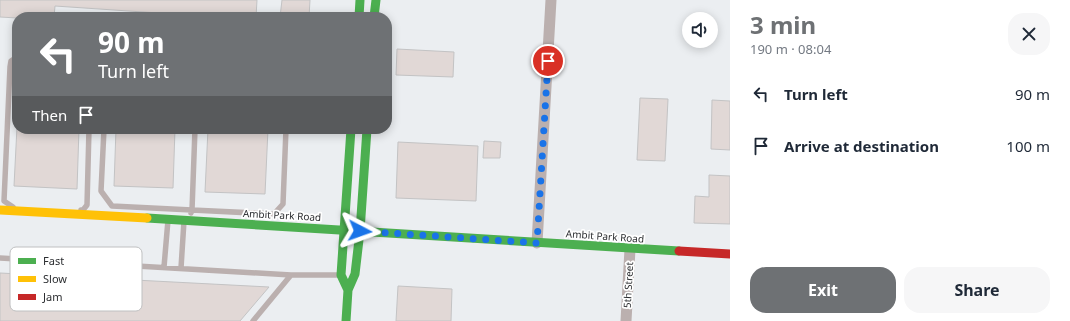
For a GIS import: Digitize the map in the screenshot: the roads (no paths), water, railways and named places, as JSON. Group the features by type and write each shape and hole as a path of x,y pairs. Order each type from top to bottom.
{"street":[{"path":"359,12 360,0"},
{"path":"375,12 376,0"},
{"path":"537,243 551,0"},
{"path":"348,290 341,275 351,134"},
{"path":"346,321 348,290 355,274 360,231 367,134"},
{"name":"Ambit Park Road","path":"0,210 31,210 168,220 730,254"},
{"name":"5th Street","path":"626,321 630,249"}],"lane":[{"path":"12,60 10,67 4,201 10,206 31,210"},
{"path":"76,213 83,210 87,205 89,134"},
{"path":"104,134 102,191 112,206 274,214 283,204 286,134"},
{"path":"181,268 188,221 192,210 195,134"},
{"path":"164,267 168,220"},
{"path":"0,258 10,259"},
{"path":"142,266 291,275 341,275"},
{"path":"253,321 291,275"}]}
